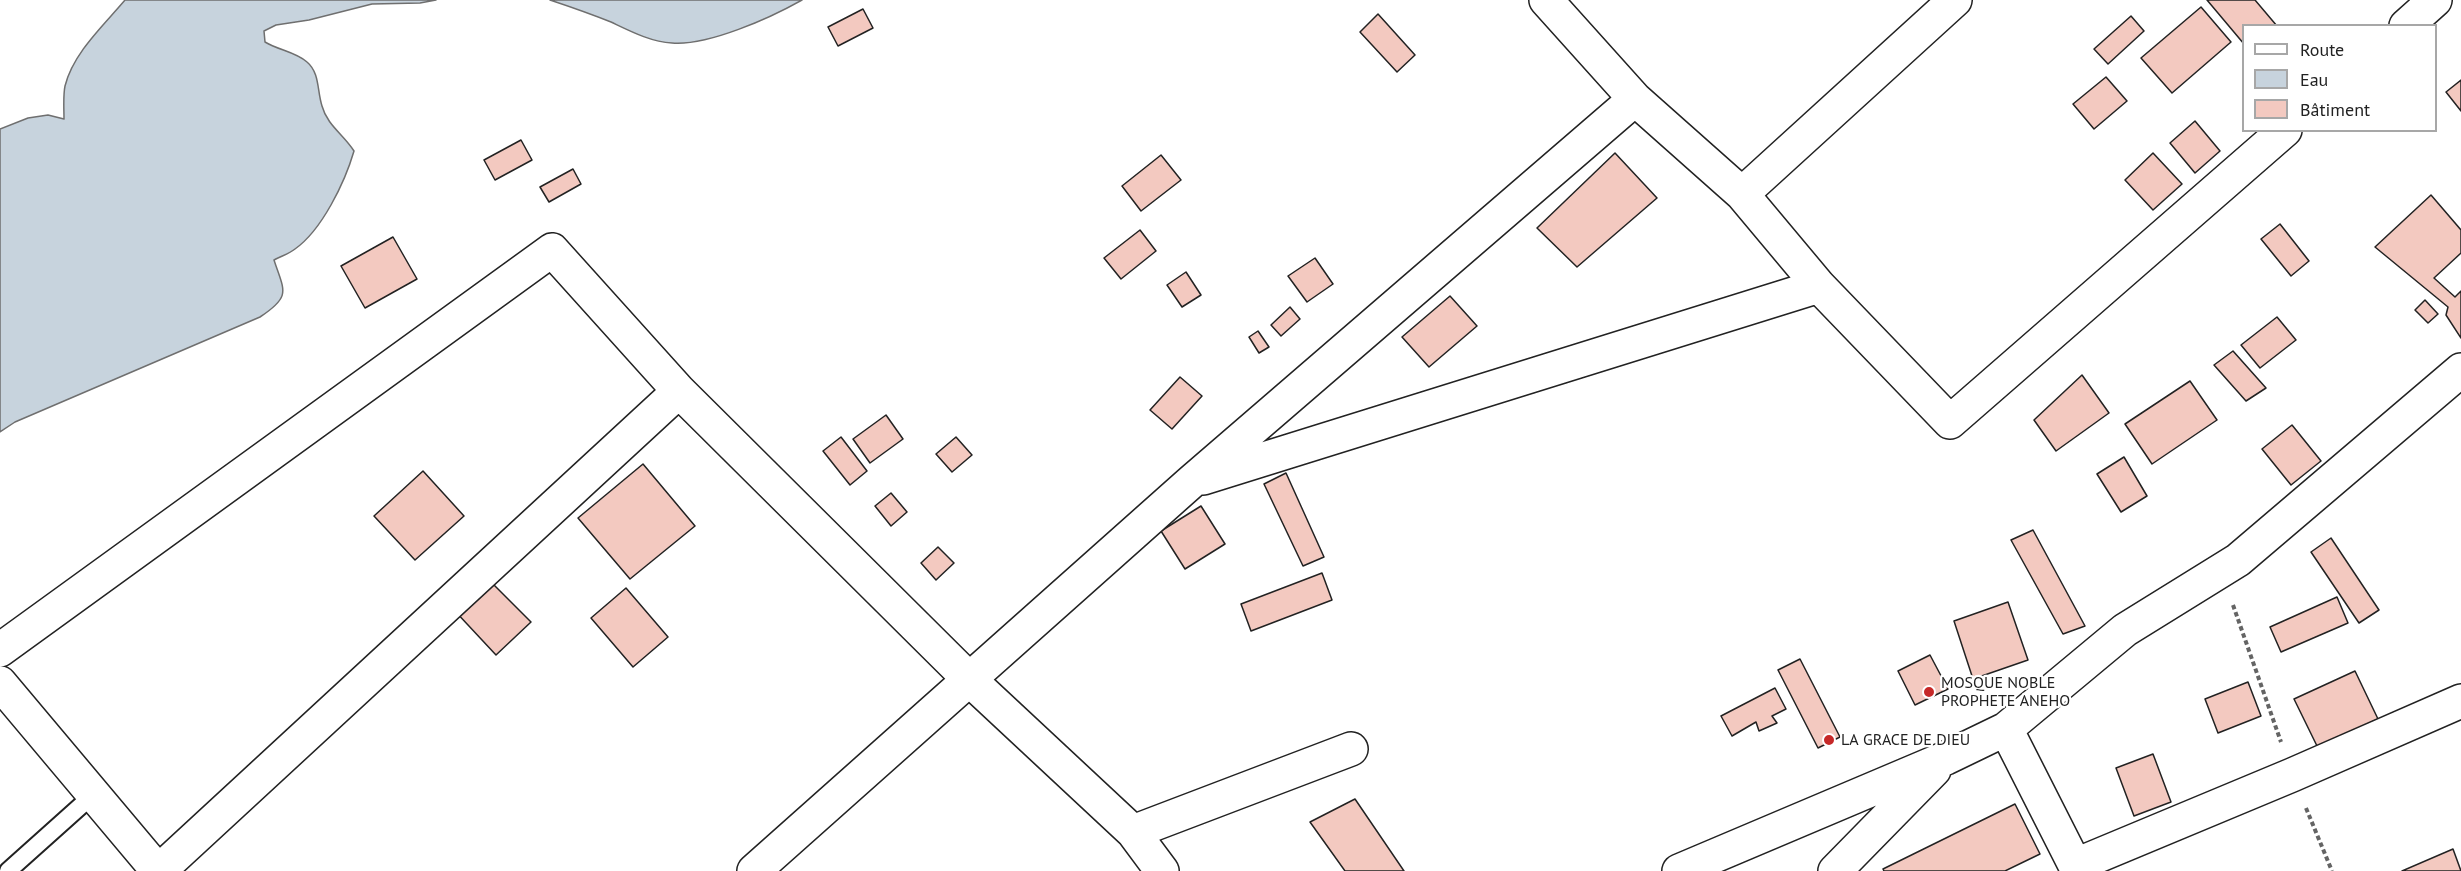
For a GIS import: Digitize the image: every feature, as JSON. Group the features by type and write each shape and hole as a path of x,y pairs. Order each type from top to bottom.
{"street":[{"path":"1546,0 1635,99 1742,194 1819,286 1950,422 2283,132"},
{"path":"1742,194 1955,0"},
{"path":"2408,24 2435,0"},
{"path":"754,871 1191,482 1635,99"},
{"path":"0,650 552,250 679,391 970,680 1133,832 1162,871"},
{"path":"1191,482 1819,286"},
{"path":"1679,871 1946,758 2006,729 2125,630 2222,571 2247,552 2461,370"},
{"path":"0,683 158,871 679,391"},
{"path":"2006,729 2077,868 2461,700"},
{"path":"1133,832 1351,749"},
{"path":"1835,871 1946,758"}],"lane":[{"path":"8,871 94,794"}],"path":[{"path":"2222,571 2292,775 2332,871"}],"water":[{"path":"125,0 436,0 420,3 372,4 309,20 276,25 264,31 265,42 298,56 311,66 316,77 324,113 354,151 345,177 323,218 305,241 293,251 274,260 283,292 277,304 260,317 15,422 0,432 0,129 28,118 48,115 64,119 65,86 75,62 90,40"},
{"path":"550,0 802,0 773,15 721,35 687,43 672,43 648,38"}],"building":[{"path":"2207,0 2255,0 2275,24 2242,24 2242,42"},
{"path":"2201,7 2231,42 2172,93 2141,58"},
{"path":"863,9 873,28 838,46 828,27"},
{"path":"1378,14 1415,55 1397,72 1360,32"},
{"path":"2131,16 2144,31 2108,64 2094,49"},
{"path":"2106,77 2127,101 2094,129 2073,104"},
{"path":"2461,80 2461,111 2446,92"},
{"path":"2195,121 2220,151 2195,173 2170,143"},
{"path":"521,140 532,160 495,180 484,160"},
{"path":"1615,153 1657,198 1577,267 1537,228"},
{"path":"2153,153 2182,184 2153,210 2125,180"},
{"path":"1161,155 1181,180 1141,211 1122,186"},
{"path":"573,169 581,184 549,202 540,187"},
{"path":"2431,195 2461,230 2461,253 2434,278 2455,297 2461,291 2461,338 2446,315 2448,307 2375,247"},
{"path":"2280,224 2309,261 2291,276 2261,239"},
{"path":"1140,230 1156,251 1121,279 1104,258"},
{"path":"393,237 417,279 365,308 341,266"},
{"path":"1315,258 1333,284 1307,302 1288,276"},
{"path":"1186,272 1201,295 1182,307 1167,285"},
{"path":"1450,296 1477,326 1429,367 1402,337"},
{"path":"2425,300 2438,314 2428,323 2415,310"},
{"path":"1290,307 1300,319 1281,336 1271,325"},
{"path":"2277,317 2296,340 2260,368 2241,345"},
{"path":"1258,331 1269,347 1259,353 1249,337"},
{"path":"2233,351 2266,388 2246,401 2214,365"},
{"path":"2082,375 2109,413 2056,451 2034,420"},
{"path":"1180,377 1202,396 1172,429 1150,410"},
{"path":"2190,381 2217,420 2152,464 2125,424"},
{"path":"886,415 903,439 870,463 853,439"},
{"path":"2292,425 2321,461 2291,485 2262,449"},
{"path":"841,437 867,471 850,485 823,451"},
{"path":"956,437 972,455 952,472 936,454"},
{"path":"2124,457 2147,496 2121,512 2097,474"},
{"path":"643,464 695,526 630,579 578,518"},
{"path":"423,471 464,516 415,560 374,516"},
{"path":"1286,473 1324,557 1303,566 1264,484"},
{"path":"891,493 907,512 891,526 875,506"},
{"path":"1201,506 1225,544 1185,569 1161,531"},
{"path":"2033,530 2085,626 2063,634 2011,540"},
{"path":"2331,538 2379,610 2359,623 2311,552"},
{"path":"938,547 954,563 936,580 921,563"},
{"path":"1322,573 1332,600 1251,631 1241,604"},
{"path":"488,579 531,622 496,655 454,610"},
{"path":"626,588 668,637 633,667 591,618"},
{"path":"2337,597 2348,623 2281,652 2270,627"},
{"path":"2008,602 2028,660 1973,679 1954,621"},
{"path":"1930,655 1948,689 1915,705 1898,671"},
{"path":"1800,659 1840,737 1818,748 1778,670"},
{"path":"2355,671 2378,719 2318,748 2294,699"},
{"path":"2248,682 2261,716 2218,733 2205,699"},
{"path":"1775,688 1786,709 1772,716 1777,723 1759,731 1756,722 1732,736 1721,716"},
{"path":"2153,754 2171,802 2134,816 2116,768"},
{"path":"1355,799 1404,871 1345,871 1310,822"},
{"path":"2015,804 2040,854 2005,871 1884,871 1883,869"},
{"path":"2453,849 2461,871 2402,871"}],"place":[{"name":"MOSQUE NOBLE PROPHETE ANEHO","path":"1929,692"},
{"name":"LA GRACE DE DIEU","path":"1829,740"}]}
